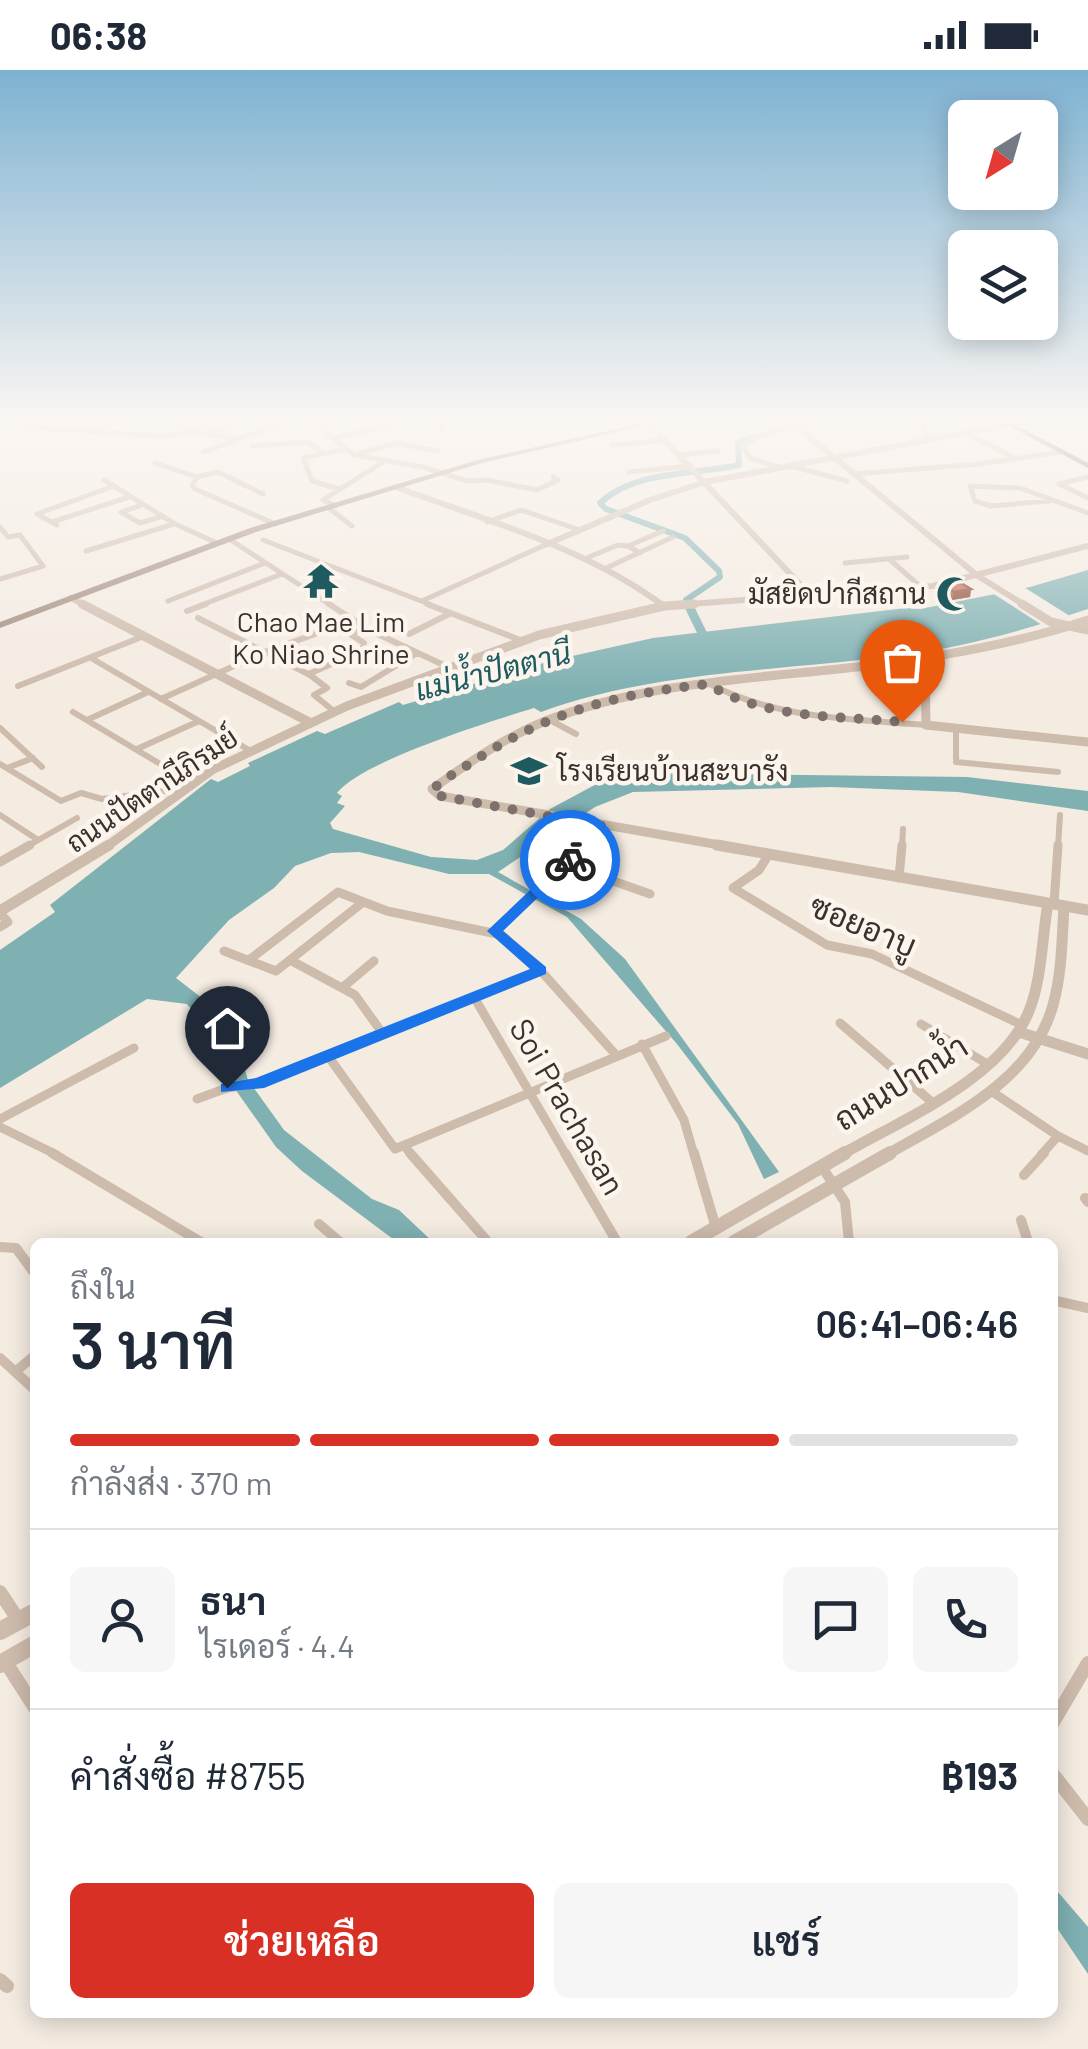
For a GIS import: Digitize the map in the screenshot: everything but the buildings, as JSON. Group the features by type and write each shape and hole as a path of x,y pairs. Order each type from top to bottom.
{"main road":[{"path":"0,626 229,538 328,508"}],"street":[{"path":"53,508 37,514 54,523 96,508"},
{"path":"133,508 122,514 140,523 162,516"},
{"path":"149,508 217,543"},
{"path":"239,508 275,524"},
{"path":"334,508 352,526"},
{"path":"452,508 642,586 664,606"},
{"path":"422,602 630,508"},
{"path":"730,508 812,597"},
{"path":"896,508 989,583 1051,622 1088,630"},
{"path":"487,522 521,510 580,530"},
{"path":"86,551 175,524"},
{"path":"0,528 8,537 20,535 43,566 0,579"},
{"path":"628,546 663,531"},
{"path":"246,532 523,642"},
{"path":"604,569 673,537"},
{"path":"229,538 366,628 450,668"},
{"path":"589,557 618,545 640,553"},
{"name":"ถนนปัตตานีภิรมย์","path":"0,912 84,863 188,788 249,750 335,712 523,642 572,626 664,606 920,587 978,576 1088,546"},
{"path":"846,563 907,557"},
{"path":"890,559 920,587"},
{"path":"168,601 265,563"},
{"path":"187,611 282,574"},
{"path":"71,598 311,723"},
{"path":"409,634 449,614"},
{"path":"198,618 309,674 327,688 314,696 335,712"},
{"path":"1088,620 925,660 613,698 547,719 435,786 433,793 606,827 1088,910"},
{"path":"309,674 362,650 366,645 350,634 366,628"},
{"path":"161,699 265,652 329,630"},
{"path":"18,686 144,636"},
{"path":"349,683 361,687 417,653"},
{"path":"90,658 249,750"},
{"path":"925,660 926,725"},
{"path":"708,684 725,695 764,707 1088,742"},
{"path":"87,720 148,692"},
{"path":"73,712 162,764"},
{"path":"547,719 576,734"},
{"path":"136,750 199,721"},
{"path":"0,728 42,767"},
{"path":"956,728 956,762 1058,772"},
{"path":"3,766 33,758"},
{"path":"3,766 62,800 81,794 102,799 188,788"},
{"path":"0,815 38,840"},
{"path":"1055,904 1060,815"},
{"path":"0,862 77,818"},
{"path":"494,931 528,895 606,827"},
{"path":"899,878 903,830"},
{"path":"0,851 10,857"},
{"name":"ซอยอาบู","path":"769,854 759,870 733,888 827,945 872,954 1020,1028"},
{"path":"564,864 650,894"},
{"path":"249,960 338,892 362,903 494,931 541,970 616,1054"},
{"path":"224,951 276,971 362,903"},
{"name":"ถนนปากน้ำ","path":"699,1238 932,1103 989,1064 1020,1028 1031,1007 1055,904"},
{"name":"ถนนปากน้ำ","path":"741,1238 991,1091 1040,1039 1058,993 1055,904"},
{"path":"0,912 4,925"},
{"path":"290,960 354,995 383,1034"},
{"path":"342,988 374,961"},
{"path":"197,1099 227,1088 258,1084 541,970"},
{"name":"Soi Prachasan","path":"474,997 615,1238"},
{"path":"840,1023 932,1103"},
{"path":"921,1024 989,1064"},
{"path":"1020,1028 1040,1039 1088,1054"},
{"path":"399,1147 666,1036"},
{"path":"642,1044 684,1120 716,1228"},
{"path":"0,1119 134,1048"},
{"path":"328,1056 399,1147 484,1238"},
{"path":"991,1091 1058,1136 1088,1151"},
{"path":"0,1127 75,1164 195,1238"},
{"path":"1024,1175 1058,1136"},
{"path":"822,1167 838,1184 852,1220 849,1238"},
{"path":"1020,1220 1027,1238"},
{"path":"319,1224 335,1238"},
{"path":"0,1248 16,1248 30,1267"},
{"path":"1058,1301 1088,1308"},
{"path":"0,1358 30,1386"},
{"path":"15,1372 30,1359"},
{"path":"0,1592 19,1621"},
{"path":"0,1632 30,1615"},
{"path":"30,1647 2,1662 30,1701"},
{"path":"1058,1714 1088,1664"},
{"path":"1058,1781 1088,1820"}],"water":[{"path":"1088,570 1088,609 927,652 674,680 584,698 541,712 534,708 399,755 372,768 337,793 342,796 337,803 345,806 330,823 333,829 431,857 477,860 503,850 550,809 604,780 668,768 711,774 967,777 1088,791 1088,811 958,792 831,787 633,792 595,807 498,872 581,919 625,959 779,1172 764,1179 738,1124 677,1044 567,917 489,874 449,874 359,852 331,853 295,866 274,888 229,920 176,978 220,1012 235,1037 248,1080 284,1130 372,1199 399,1210 429,1238 392,1238 276,1147 228,1079 224,1041 216,1029 209,1031 187,1004 147,999 0,1088 0,950 55,912 50,905 211,779 218,782 250,766 248,763 317,731 325,734 399,702 403,705 550,661 653,638 920,609 1030,587"},
{"path":"1058,1892 1088,1927 1088,1974 1058,1929"}],"pier":[{"path":"1019,584 1073,618 1042,625 989,591"}],"waterway":[{"path":"605,508 685,538 719,571 720,577 686,600 688,604"},
{"path":"688,604 707,643"}],"way so far":[{"path":"570,860 606,827 440,796 432,790 547,719 588,704 667,688 708,684 725,695 764,707 902,722"}],"place":[{"name":"Chao Mae Lim Ko Niao Shrine","path":"321,581"},
{"name":"มัสยิดปากีสถาน","path":"954,594"},
{"name":"โรงเรียนบ้านสะบารัง","path":"529,771"}],"route":[{"path":"227,1088 258,1084 541,970 494,931 570,860"}],"water label":[{"name":"แม่น้ำปัตตานี","path":"493,672"}]}
